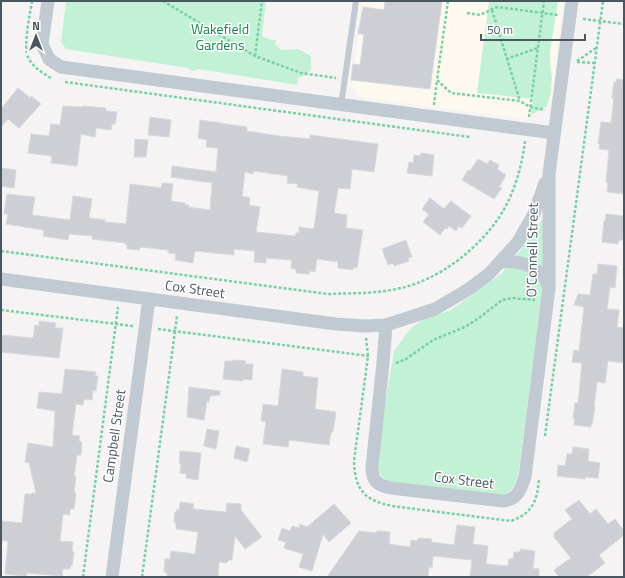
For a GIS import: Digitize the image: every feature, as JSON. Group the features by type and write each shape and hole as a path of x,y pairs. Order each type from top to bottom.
{"street":[{"path":"48,1 42,44 49,58 61,67 554,133"},
{"name":"O'Connell Street","path":"515,497 520,490 524,478 549,288 549,174 572,1"},
{"name":"Cox Street","path":"1,279 336,324 364,326 386,325 435,310 489,274 518,242 534,214 549,174"},
{"path":"500,262 520,262 530,266 544,277 549,288"},
{"name":"Campbell Street","path":"112,577 149,299"},
{"name":"Cox Street","path":"386,325 384,363 372,467 372,475 376,482 391,488 503,501 509,501 515,497"}],"lane":[{"path":"341,105 356,1"}],"path":[{"path":"163,1 255,56 301,73 344,79"},
{"path":"255,56 262,1"},
{"path":"428,105 434,106 448,1"},
{"path":"1,251 328,294 379,293 424,281 455,262 475,245 499,217 514,187 522,159 527,129 544,1"},
{"path":"544,444 603,1"},
{"path":"466,13 480,15 497,7 624,24"},
{"path":"492,10 520,101"},
{"path":"506,59 538,48"},
{"path":"594,63 576,62 596,48"},
{"path":"438,80 451,93 520,101 530,107 557,112"},
{"path":"1,310 375,356 384,363 392,364 406,359 433,340 460,329 479,318 502,300 513,298 547,302"},
{"path":"142,577 179,303"},
{"path":"83,577 116,324"},
{"path":"364,326 368,356 354,461 355,477 358,485 370,499 377,503 392,506 511,521 522,517 528,511 537,494 540,475"}],"shaded area":[{"path":"363,1 563,1 553,94 547,107 527,119 358,96 353,89 352,83"}],"green space":[{"name":"Wakefield Gardens","path":"66,1 266,1 262,36 268,39 276,40 275,44 281,50 298,49 311,56 311,70 304,76 298,78 297,85 198,69 192,71 188,68 66,49 61,42"},
{"path":"489,1 558,1 550,52 552,78 551,92 547,106 531,115 533,99 477,93"},
{"path":"545,220 542,294 518,477 513,487 509,492 499,495 393,482 386,479 379,471 382,421 394,351 410,329 422,320 451,310 501,274 522,249 541,221"}],"building":[{"path":"385,1 442,1 430,89 351,80 353,64 360,65 364,34 358,34 363,7 384,10"},
{"path":"617,79 624,80 624,194 607,192 608,183 606,182 609,150 599,149 600,144 598,144 601,122 611,123 614,82 616,82"},
{"path":"18,88 30,98 31,96 41,104 19,128 8,119 1,127 1,109"},
{"path":"63,106 106,108 106,111 117,112 115,124 112,124 111,130 96,128 95,137 81,134 77,166 51,163 52,156 28,153 31,134 49,136 51,124 60,125"},
{"path":"150,117 171,120 169,137 148,135"},
{"path":"200,120 247,127 247,131 279,136 310,139 310,135 378,144 374,172 352,169 350,189 338,188 334,213 347,215 346,228 363,230 357,268 353,267 353,270 338,268 338,262 317,259 315,272 310,271 309,274 296,273 296,269 291,268 292,260 266,258 266,263 254,262 255,251 234,249 234,255 195,251 193,263 175,260 176,254 168,253 168,250 140,247 139,250 127,249 127,245 125,243 92,239 92,236 69,234 68,240 43,236 44,230 6,224 8,214 4,214 7,194 35,197 32,215 70,220 73,196 92,199 89,218 105,220 105,222 126,224 130,184 161,188 162,183 173,184 171,201 185,203 185,205 189,205 188,207 210,210 212,183 171,177 172,166 216,172 218,148 206,147 207,140 198,138","holes":["254,171 288,176 287,183 298,184 297,187 319,191 314,229 299,227 299,233 296,233 295,236 256,232 260,207 249,205 250,198 242,196 245,172 253,174"]},
{"path":"135,139 148,140 146,157 134,157"},
{"path":"421,153 434,155 432,176 407,173 409,162 413,163 414,155 420,156"},
{"path":"478,159 487,164 490,160 499,165 497,169 506,175 499,187 502,188 494,199 462,180 468,170 470,171"},
{"path":"1,168 16,170 14,188 1,186"},
{"path":"430,198 444,209 451,201 471,216 462,228 459,226 456,231 449,226 447,229 445,228 440,235 423,222 429,214 422,209"},
{"path":"606,214 624,216 624,240 619,240 618,244 602,242"},
{"path":"406,240 412,257 408,258 409,261 394,266 393,263 388,265 382,249"},
{"path":"598,264 617,266 615,288 610,287 607,309 619,310 617,327 624,328 624,363 608,361 605,383 597,382 595,407 591,427 574,425 575,419 573,419 575,403 578,403 582,363 572,362 574,350 579,351 584,307 574,305 578,294 590,295 593,274 597,274"},
{"path":"39,321 56,323 55,328 63,328 59,358 1,352 1,335 33,338 35,325 39,326"},
{"path":"225,361 246,361 245,364 253,364 252,380 243,379 243,381 223,379"},
{"path":"65,369 96,372 95,376 98,376 96,391 93,390 92,400 84,399 83,405 76,404 72,435 80,436 79,441 82,442 81,455 77,455 74,476 76,476 74,493 76,493 74,509 70,509 70,515 63,514 60,541 73,542 72,551 74,552 72,566 70,566 70,569 63,569 62,576 27,573 26,576 5,574 8,541 1,540 1,521 22,523 25,494 36,493 29,463 25,462 28,443 53,447 55,411 37,408 39,392 62,394"},
{"path":"282,369 303,372 303,376 318,378 315,409 336,412 333,432 331,432 329,445 289,440 288,447 263,444 266,422 261,421 263,404 278,406"},
{"path":"189,387 220,391 220,395 210,396 209,402 207,401 204,420 187,417"},
{"path":"207,429 219,431 216,449 204,446"},
{"path":"236,446 250,449 247,462 234,458"},
{"path":"573,447 589,449 588,461 600,463 598,478 586,477 585,479 557,476 558,465 565,466 567,454 572,454"},
{"path":"180,451 201,453 198,480 186,478 187,474 180,473"},
{"path":"579,500 590,514 596,509 608,524 615,519 624,531 624,535 599,555 605,563 587,577 559,577 554,570 571,558 554,537 554,533 572,519 565,510"},
{"path":"180,502 194,504 193,509 226,512 227,503 241,504 241,510 262,537 245,549 235,536 232,560 229,560 226,563 219,562 218,577 167,577 167,573 164,572 165,559 170,559 171,551 195,554 198,532 176,529 176,523 174,523 175,512 177,509 179,510"},
{"path":"334,504 351,523 329,542 323,534 312,571 299,567 303,554 284,548 286,542 278,540 282,528 290,531 292,526 299,528 300,524 307,527"},
{"path":"457,525 475,527 473,544 488,546 486,564 508,566 509,559 513,559 514,552 520,552 520,549 535,551 532,568 539,569 539,577 470,577 472,560 433,556 432,568 429,567 428,577 327,577 359,531 376,533 377,531 390,532 389,544 410,547 411,540 417,541 418,538 432,539 431,542 454,545"}]}
